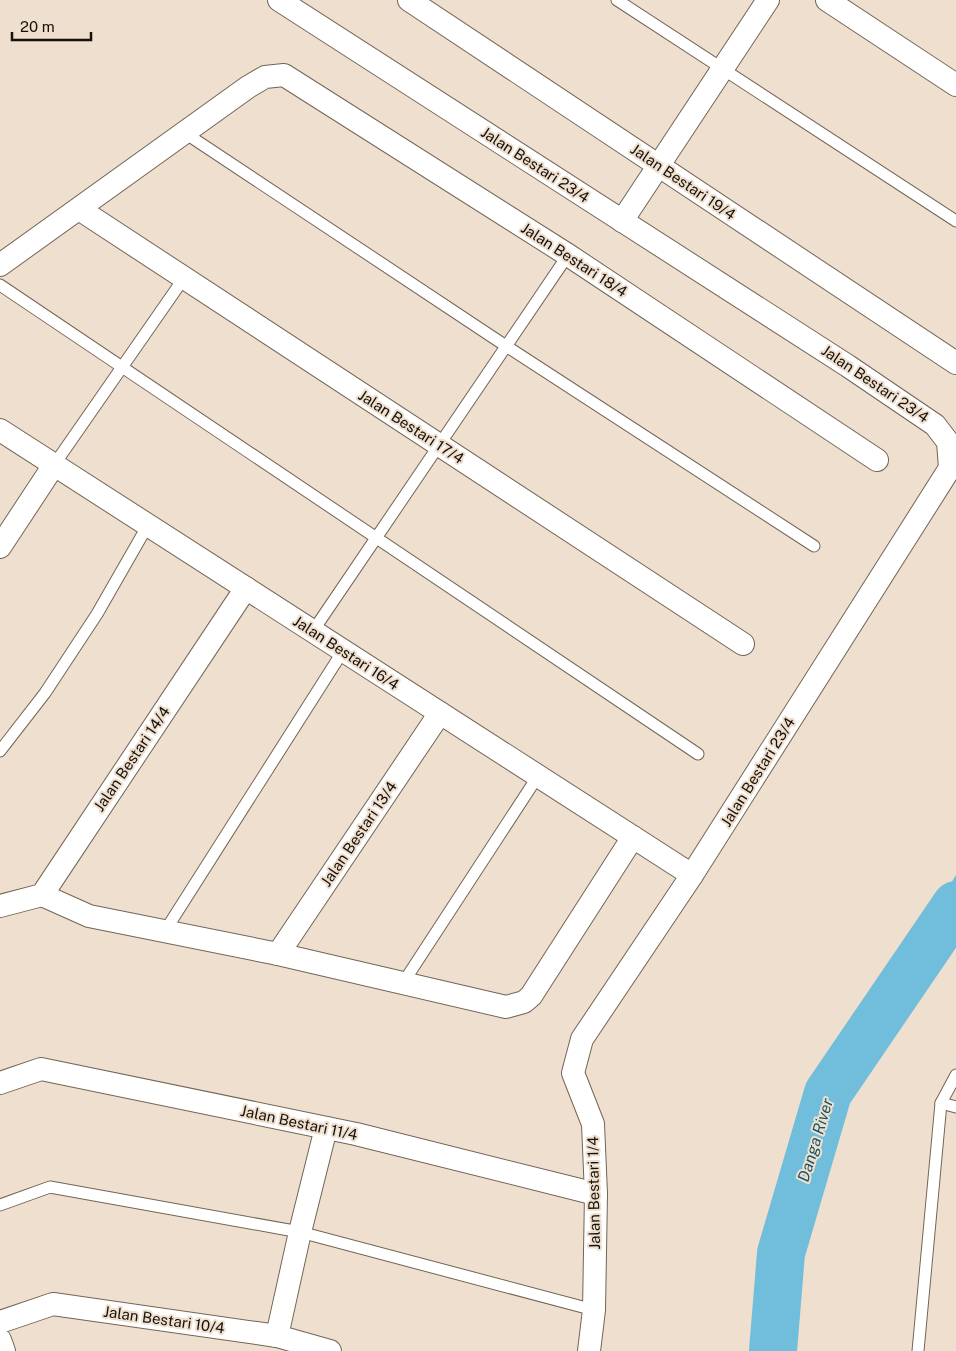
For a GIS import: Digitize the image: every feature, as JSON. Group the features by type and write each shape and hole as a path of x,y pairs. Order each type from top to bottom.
{"street":[{"name":"Jalan Bestari 23/4","path":"279,0 848,366 935,424 948,442 950,468 692,876 582,1039"},
{"name":"Jalan Bestari 19/4","path":"409,0 956,364"},
{"path":"622,221 768,0"},
{"path":"827,0 956,85"},
{"name":"Jalan Bestari 18/4","path":"185,133 265,77 284,75 568,255 877,460"},
{"path":"0,266 185,133"},
{"name":"Jalan Bestari 17/4","path":"79,209 743,644"},
{"name":"Jalan Bestari 16/4","path":"0,430 692,876"},
{"path":"0,547 54,465"},
{"name":"Jalan Bestari 14/4","path":"42,895 246,588"},
{"name":"Jalan Bestari 13/4","path":"278,954 440,713"},
{"path":"0,906 42,895 89,916 278,954 506,1007 524,1002 531,996 633,837"},
{"name":"Jalan Bestari 1/4","path":"582,1039 573,1073 593,1124 596,1194 594,1310 590,1351"},
{"name":"Jalan Bestari 11/4","path":"0,1083 41,1069 326,1128 596,1194"},
{"path":"277,1336 326,1128"},
{"name":"Jalan Bestari 10/4","path":"0,1322 53,1304 277,1336 330,1351"},
{"path":"0,1340 4,1351"}],"lane":[{"path":"617,0 956,221"},
{"path":"185,133 506,346 814,546"},
{"path":"313,631 568,255"},
{"path":"54,465 184,278"},
{"path":"0,285 698,754"},
{"path":"0,751 45,693 97,614 148,525"},
{"path":"166,931 343,651"},
{"path":"403,983 538,776"},
{"path":"918,1351 941,1103 956,1075"},
{"path":"941,1103 956,1107"},
{"path":"0,1205 50,1187 300,1232 594,1310"}],"water":[{"path":"956,875 956,934 953,939 927,922"}],"waterway":[{"name":"Danga River","path":"773,1351 781,1253 828,1093 956,905"}]}
